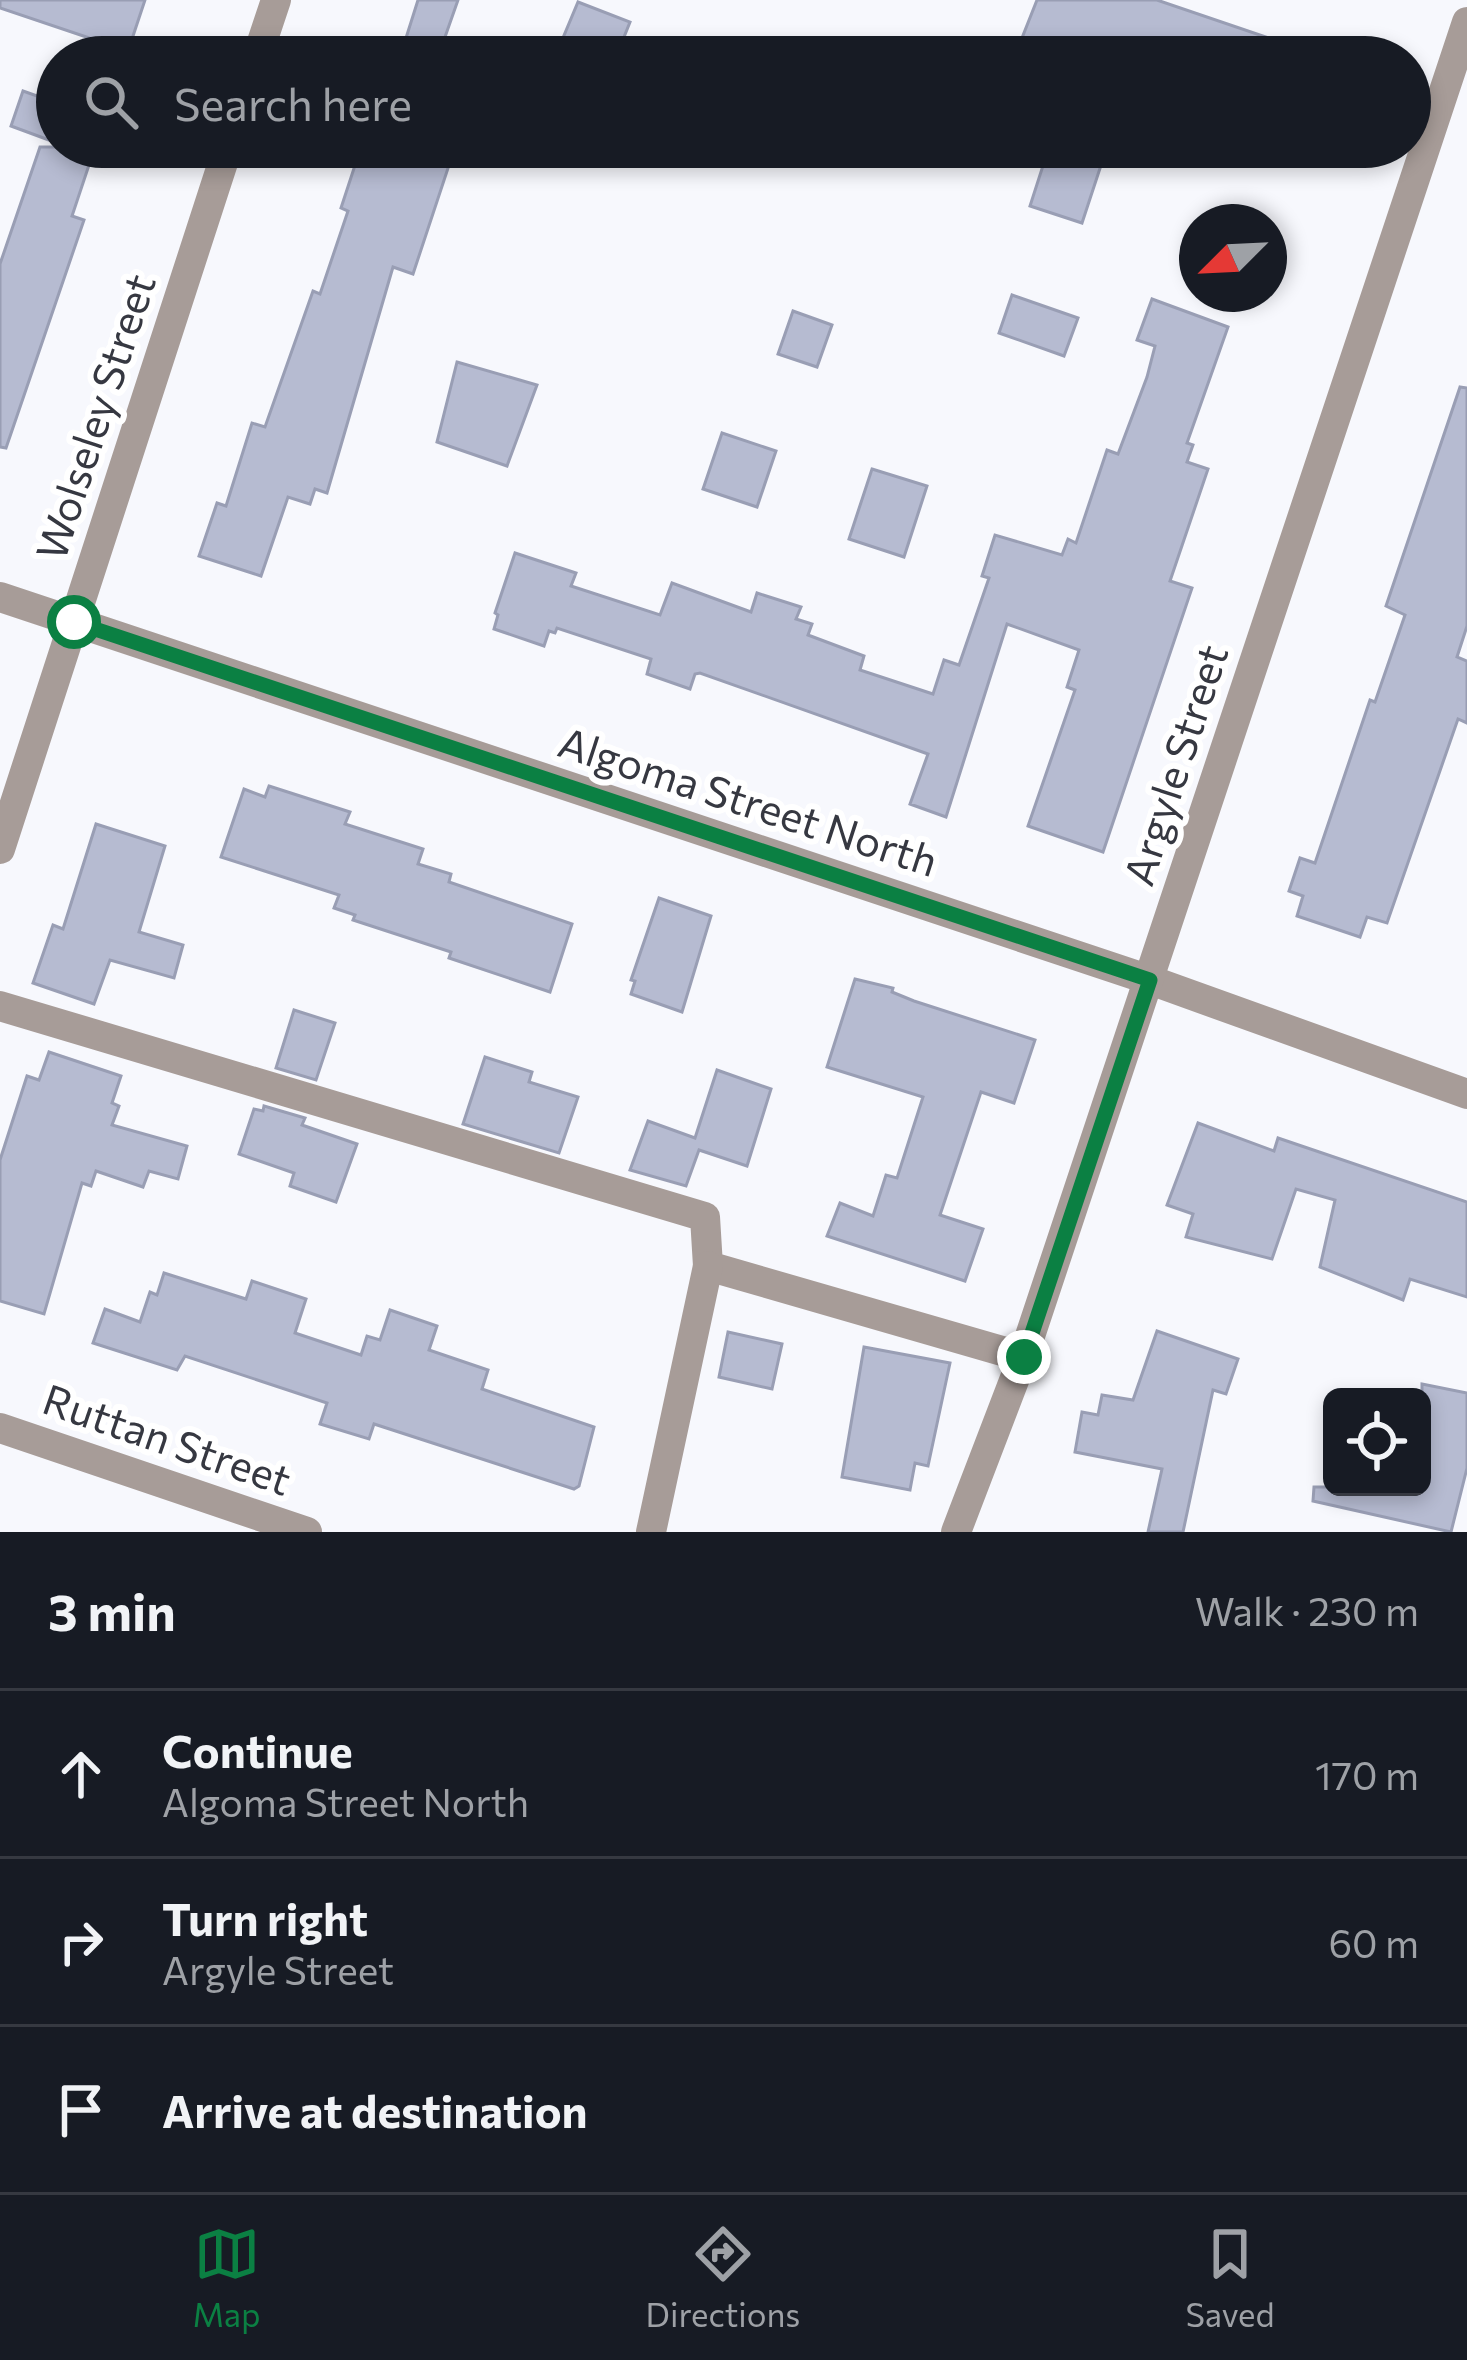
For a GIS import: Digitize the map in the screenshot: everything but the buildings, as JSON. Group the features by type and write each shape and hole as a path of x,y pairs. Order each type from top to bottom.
{"street":[{"path":"264,36 276,0"},
{"name":"Argyle Street","path":"1431,131 1467,22"},
{"name":"Wolseley Street","path":"0,849 221,168"},
{"name":"Argyle Street","path":"956,1532 1024,1357 1419,168"},
{"name":"Algoma Street North","path":"0,597 1150,980 1467,1094"},
{"path":"0,1006 705,1217 708,1266 651,1532"},
{"path":"708,1266 1024,1357"},
{"name":"Ruttan Street","path":"0,1428 307,1532"}],"route":[{"path":"74,622 1150,980 1024,1357"}]}
